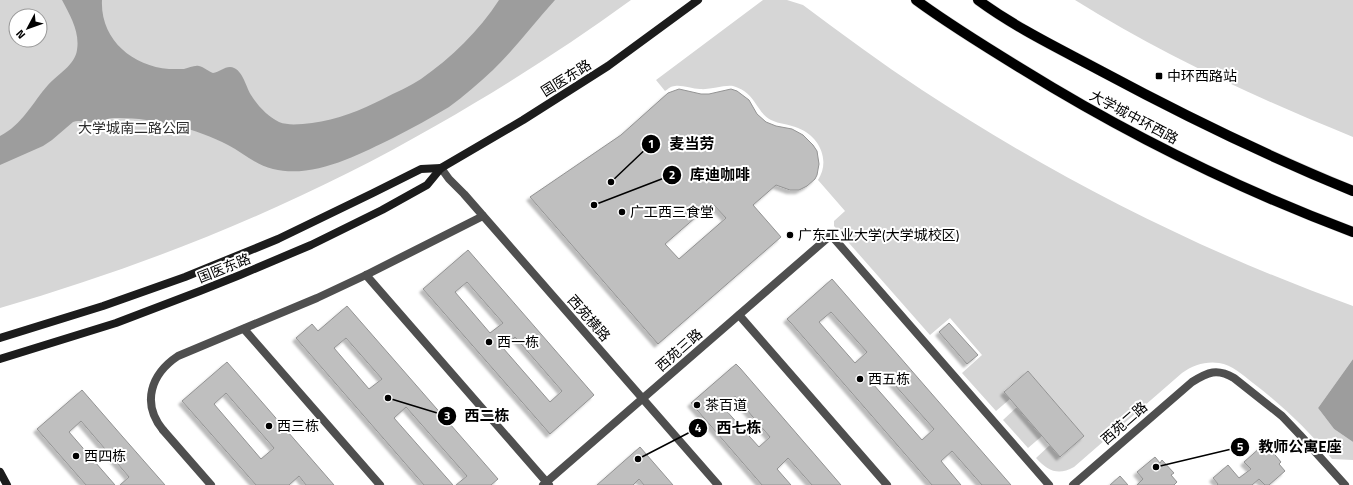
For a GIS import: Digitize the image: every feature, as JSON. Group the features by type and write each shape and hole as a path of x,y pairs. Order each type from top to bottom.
{"main road":[{"name":"国医东路","path":"0,359 116,323 240,276 382,210 427,185 441,168 523,120 597,74 698,0"},
{"name":"大学城中环西路","path":"916,0 987,48 1042,82 1152,144 1297,211 1353,232"},
{"name":"大学城中环西路","path":"978,0 1015,24 1055,47 1170,108 1278,159 1353,191"},
{"name":"国医东路","path":"0,338 103,306 170,282 278,239 421,169 441,168"},
{"path":"0,472 7,485"}],"street":[{"name":"西苑横路","path":"441,168 449,179 718,485"},
{"path":"211,485 163,430 153,415 151,399 154,382 163,367 185,352 317,298 483,216"},
{"name":"西苑三路","path":"546,484 831,234 1049,485"},
{"path":"366,275 546,484"},
{"path":"739,315 887,485"},
{"path":"244,329 380,485"},
{"name":"西苑二路","path":"1073,485 1192,382 1203,375 1214,372 1223,373 1234,378 1286,421 1300,434 1345,485"}],"green space":[{"name":"大学城南二路公园","path":"0,0 631,0 560,49 487,96 385,154 332,181 224,230 169,252 57,291 0,308"},
{"path":"763,0 787,0 803,5 847,38 922,90 973,122 1077,183 1131,211 1241,262 1353,306 1353,359 1318,408 1334,429 1353,442 1353,460 1332,459 1314,438 1275,400 1237,371 1224,364 1204,363 1182,373 1074,467 1058,472 1045,466 1036,458 1050,445 1061,457 1084,436 1028,371 1004,391 1010,399 996,411 962,373 982,355 950,318 930,335 834,226 834,221 845,211 818,180 822,172 823,157 821,150 812,137 798,128 771,120 763,114 748,94 736,87 729,86 697,89 675,86 665,91 656,80"},
{"path":"1075,0 1353,0 1353,137 1281,107 1176,57"},
{"path":"1017,407 1042,436 1028,448 1003,420"}],"shaded area":[{"path":"62,0 102,0 106,27 113,38 121,48 131,56 155,67 184,69 199,66 213,73 228,67 238,70 253,99 267,114 279,122 295,124 321,122 349,114 375,103 416,82 454,53 483,22 499,0 555,0 501,62 477,85 449,107 393,138 335,164 304,171 273,169 255,162 234,148 202,133 142,119 110,118 93,122 73,122 43,146 0,165 0,136 21,120 48,85 70,65 76,55 78,43 76,30"},
{"path":"1353,359 1353,442 1334,429 1318,408"}],"building":[{"name":"广工西三食堂","path":"679,89 701,94 709,94 731,89 737,91 749,100 757,114 766,122 776,126 792,129 803,135 817,151 819,164 815,179 807,186 799,190 790,190 776,185 753,205 781,237 658,344 530,197 621,135 668,93","holes":["712,203 726,218 679,259 665,244"]},
{"name":"西一栋","path":"468,250 594,395 550,434 423,289","holes":["467,282 503,323 490,333 455,292","515,337 562,391 550,402 503,348"]},
{"name":"西五栋","path":"832,279 1011,485 982,485 952,451 941,461 961,485 932,485 787,319","holes":["831,312 867,352 855,363 819,322","885,374 934,429 922,440 873,384"]},
{"path":"347,306 498,479 491,485 456,485 467,476 406,407 394,418 453,485 424,485 296,338 312,324 318,331","holes":["346,338 382,379 369,389 334,348"]},
{"path":"949,323 978,355 967,364 939,332"},
{"name":"西三栋","path":"227,362 334,485 306,485 299,476 289,485 256,485 182,401","holes":["226,393 274,448 261,459 214,404"]},
{"path":"736,364 841,485 812,485 788,458 777,469 791,485 762,485 691,403","holes":["735,396 770,437 759,447 723,407"]},
{"path":"1028,371 1084,436 1060,457 1004,392"},
{"name":"西四栋","path":"82,390 165,485 120,485 129,477 81,421 69,432 115,485 86,485 37,429"},
{"path":"1262,446 1268,452 1270,449 1281,462 1279,464 1285,471 1269,485 1265,485 1259,479 1252,485 1217,485 1218,484 1213,478 1228,465 1239,478 1251,469 1244,462"},
{"path":"640,447 673,485 644,485 639,479 633,485 597,485"},
{"path":"1155,457 1160,463 1162,460 1174,473 1171,475 1177,482 1174,485 1137,485 1143,479 1137,472"},
{"path":"1120,476 1128,485 1110,485"}],"place":[{"name":"中环西路站","path":"1159,76"},
{"name":"麦当劳","path":"611,182"},
{"name":"库迪咖啡","path":"594,205"},
{"name":"广工西三食堂","path":"622,212"},
{"name":"广东工业大学(大学城校区)","path":"790,235"},
{"name":"西一栋","path":"489,342"},
{"name":"西五栋","path":"860,379"},
{"name":"西二栋","path":"388,398"},
{"name":"茶百道","path":"697,405"},
{"name":"西三栋","path":"269,426"},
{"name":"西四栋","path":"76,456"},
{"name":"西七栋","path":"638,459"},
{"name":"教师公寓E座","path":"1156,467"}]}
